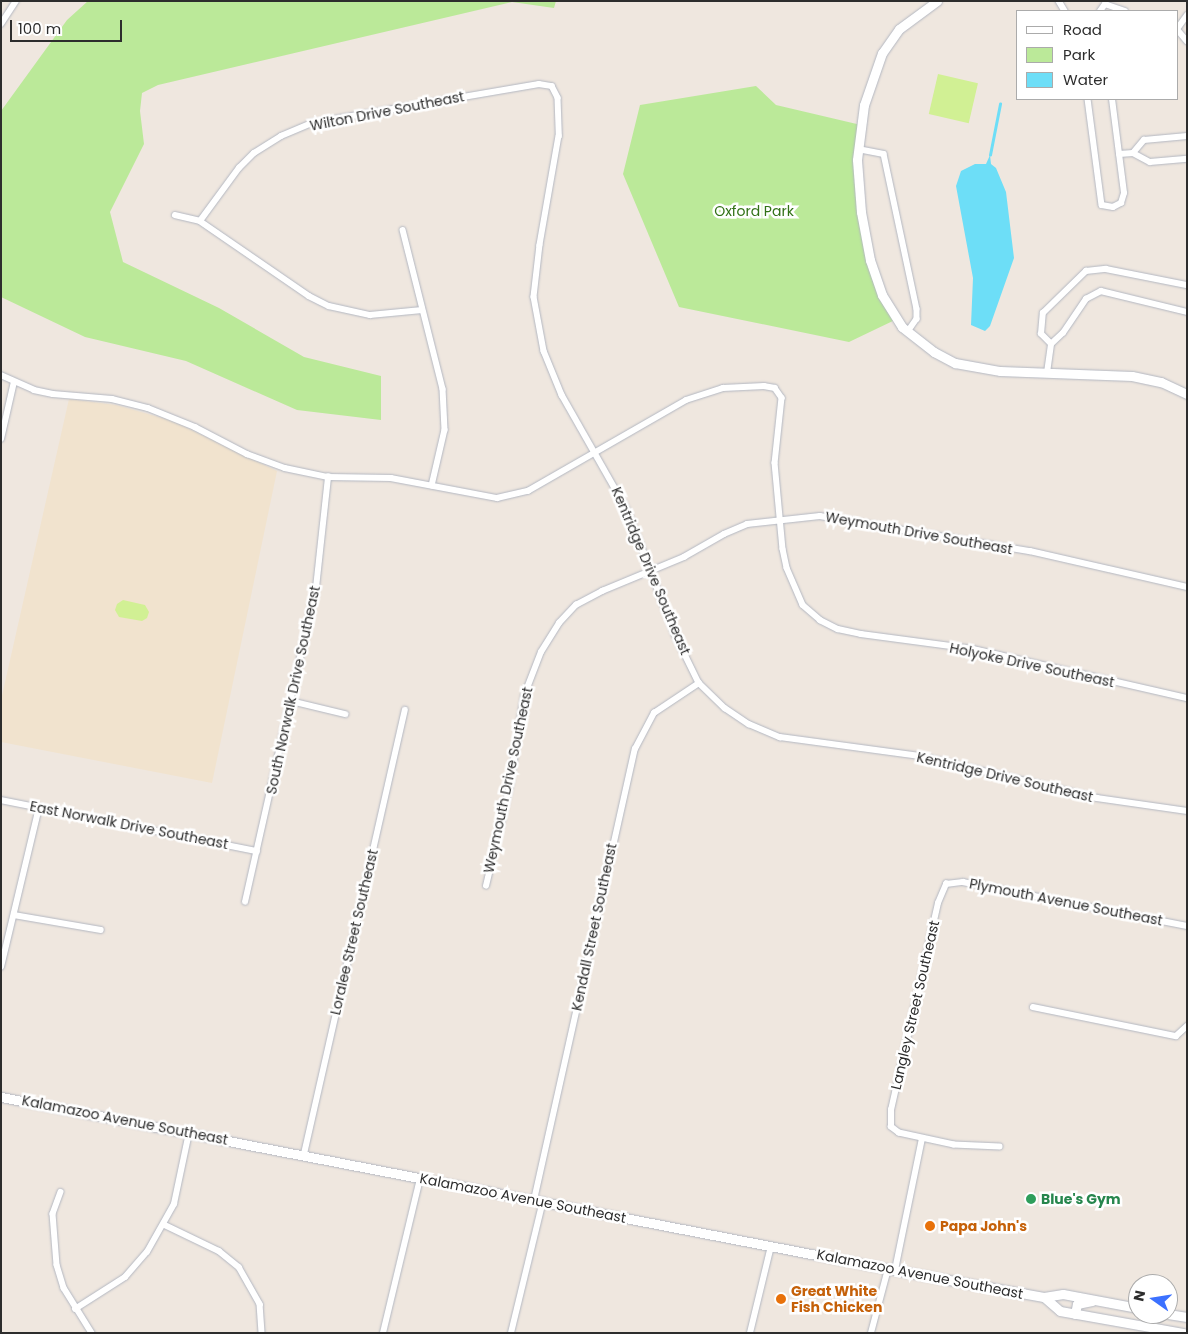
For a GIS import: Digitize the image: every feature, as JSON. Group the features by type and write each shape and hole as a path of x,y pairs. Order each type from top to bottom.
{"main road":[{"path":"937,1 899,29 882,53 864,104 858,149 861,212 870,260 882,295 908,332 934,352 955,363 1000,370 1132,376 1161,382 1187,394"},
{"name":"Kalamazoo Avenue Southeast","path":"1,1097 304,1154 420,1179 892,1270 1044,1297 1063,1294 1128,1306"},
{"name":"Kalamazoo Avenue Southeast","path":"1044,1297 1060,1311 1184,1333"},
{"path":"1075,1314 1077,1304 1097,1300"}],"street":[{"path":"1,24 16,1"},
{"path":"1101,10 1105,4 1122,10"},
{"path":"1178,28 1187,15"},
{"path":"1178,30 1187,41"},
{"name":"Wilton Drive Southeast","path":"200,221 239,168 254,153 281,136 311,123 539,84 552,86"},
{"name":"Kentridge Drive Southeast","path":"552,86 558,98 559,136 540,245 534,297 547,363 562,395 598,453 628,511 653,572 675,634 700,683 725,708 749,724 780,737 920,756 1097,798 1187,811"},
{"path":"1088,100 1102,205 1113,207 1123,199 1112,100"},
{"path":"1133,153 1144,140 1187,136"},
{"path":"858,149 884,154 917,309 917,319 908,332"},
{"path":"1119,154 1133,153 1150,162 1187,159"},
{"path":"175,215 200,221 309,296 329,306 370,315 422,310"},
{"path":"403,230 443,389 445,409 444,430 432,486"},
{"path":"1051,344 1042,334 1044,313 1086,271 1106,269 1187,285"},
{"path":"1047,372 1051,344 1063,333 1086,299 1101,291 1187,312"},
{"path":"1,375 14,382 53,394 112,399 140,406 168,415 264,462 328,477 391,478 483,496 514,496 598,453"},
{"path":"1,439 14,382"},
{"name":"Holyoke Drive Southeast","path":"598,453 668,410 707,392 764,386 780,392 775,463 778,520 788,568 804,605 820,620 838,629 973,649 1187,698"},
{"name":"South Norwalk Drive Southeast","path":"245,902 292,701 316,588 328,477"},
{"name":"Weymouth Drive Southeast","path":"486,886 510,785 524,696 541,652 559,623 576,605 653,572 747,524 820,516 842,519 1083,562 1187,587"},
{"name":"Kendall Street Southeast","path":"511,1333 635,749 654,713 700,683"},
{"path":"292,701 346,714"},
{"name":"Loralee Street Southeast","path":"304,1154 405,710"},
{"name":"East Norwalk Drive Southeast","path":"1,800 257,851"},
{"path":"1,967 39,807"},
{"name":"Plymouth Avenue Southeast","path":"946,884 963,882 1187,926"},
{"name":"Langley Street Southeast","path":"922,1139 891,1127 891,1110 938,903 946,884"},
{"path":"14,915 101,930"},
{"path":"1033,1007 1176,1036 1187,1026"},
{"path":"75,1309 125,1277 148,1252 165,1225 181,1182 189,1133"},
{"path":"871,1333 892,1270 922,1139 976,1148 1000,1147"},
{"path":"383,1333 420,1179"},
{"path":"61,1192 53,1214 54,1247 64,1288 75,1309 92,1333"},
{"path":"165,1225 219,1251 239,1267 260,1304 262,1333"},
{"path":"750,1333 771,1246"}],"shaded area":[{"path":"69,399 116,405 173,421 277,471 212,783 1,742 1,700"}],"green space":[{"path":"88,1 556,1 554,8 512,2 158,85 142,93 140,111 144,144 110,212 123,262 219,308 304,357 381,376 381,420 297,410 186,361 85,337 1,297 1,111 67,20"},
{"path":"938,74 978,83 969,123 929,114"},
{"name":"Oxford Park","path":"756,86 776,105 861,125 858,149 870,260 897,319 849,342 679,307 623,174 640,105"},
{"path":"123,600 145,605 149,612 147,618 142,621 119,617 115,610 117,604"}],"water":[{"path":"990,155 991,164 996,168 1006,192 1014,258 990,326 985,331 971,325 973,278 956,186 961,171 975,164 986,164"}],"waterway":[{"path":"990,155 1000,104"}],"place":[{"name":"Blue's Gym","path":"1031,1199"},
{"name":"Papa John's","path":"930,1226"},
{"name":"Great White Fish Chicken","path":"781,1299"}]}
